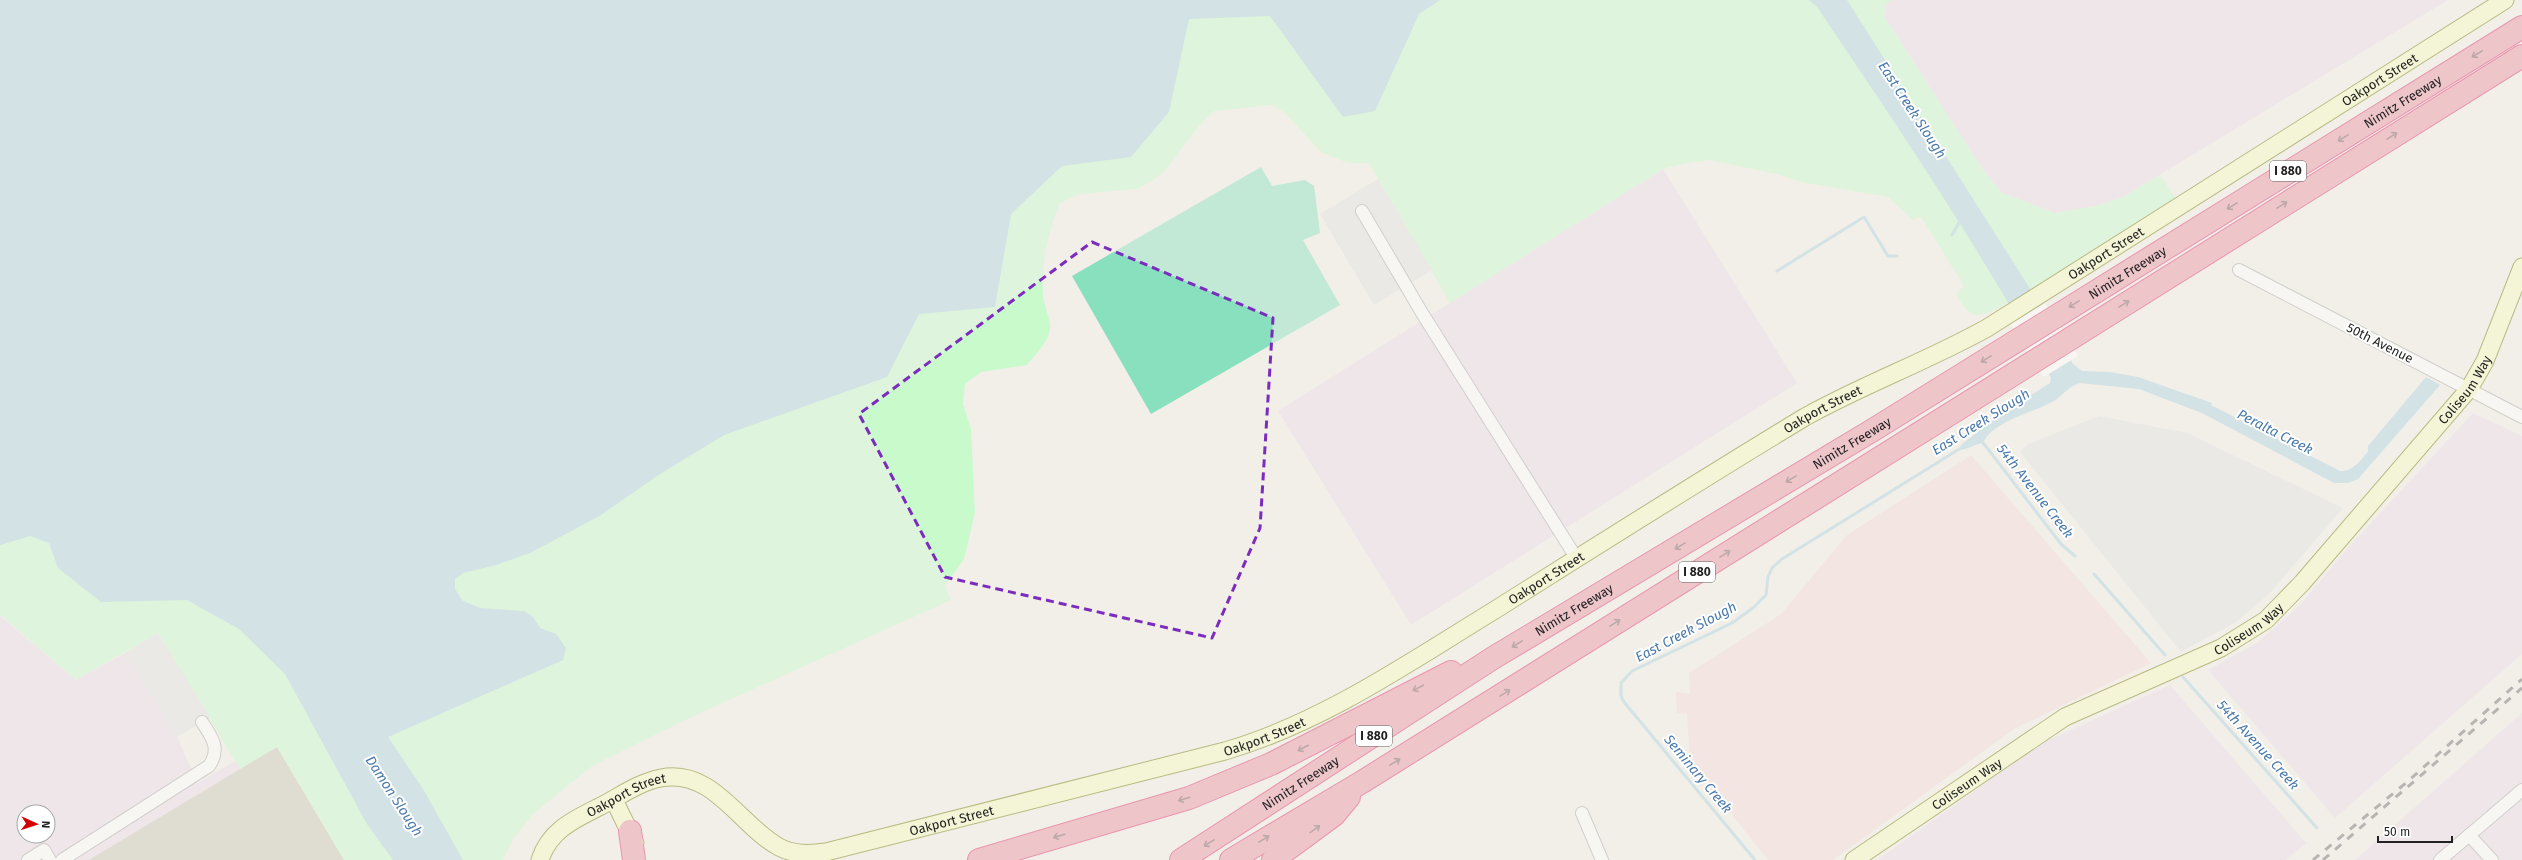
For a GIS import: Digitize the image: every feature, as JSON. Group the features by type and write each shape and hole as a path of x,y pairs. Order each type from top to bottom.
{"highway":[{"path":"2502,38 2522,20"},
{"name":"Nimitz Freeway","path":"1181,860 1493,658 2019,339 2522,27"},
{"name":"Nimitz Freeway","path":"1231,860 1362,782 2522,56"},
{"path":"2480,81 2522,69"},
{"path":"978,860 1189,798 1271,764 1443,675 1493,658"},
{"path":"1273,860 1334,816 1362,782"},
{"path":"630,831 634,860"}],"main road":[{"name":"Oakport Street","path":"540,860 547,842 559,830 643,784 660,778 676,776 689,778 717,794 766,839 780,848 795,853 811,854 834,850 1224,751 1272,736 1370,686 1805,417 1839,398 1953,347 2005,317 2505,0"},
{"name":"Coliseum Way","path":"1854,860 2065,717 2221,648 2266,620 2302,583 2469,389 2485,360 2522,267"},
{"path":"614,800 644,860"}],"street":[{"path":"1362,211 1433,331 1577,558"},
{"name":"50th Avenue","path":"2239,270 2522,417"},
{"path":"62,860 209,766 216,751 214,740 202,722"},
{"path":"2440,860 2522,790"},
{"path":"1582,813 1602,860"},
{"path":"2470,835 2492,860"},
{"path":"28,860 47,855"}],"highlighted area":[{"path":"1092,242 1273,318 1260,528 1212,638 945,577 859,414"}],"shaded area":[{"path":"1891,0 2448,0 2123,197 2096,206 2055,213 2002,193 1983,170 1884,16 1887,3"},
{"path":"1663,169 1797,383 1411,625 1278,411"},
{"path":"1378,179 1432,270 1374,305 1320,214"},
{"path":"2473,413 2522,436 2522,654 2335,818 2208,670 2257,643 2300,605 2347,549"},
{"path":"2099,416 2187,433 2343,508 2269,594 2236,622 2181,652 2020,452 2028,444"},
{"path":"1971,455 2151,663 2014,729 1833,860 1768,860 1690,762 1687,714 1677,713 1676,692 1690,694 1689,673 1781,614 1847,535"},
{"path":"0,616 76,680 125,653 177,737 198,783 282,733 351,860 0,860"},
{"path":"158,633 210,717 177,737 125,653"},
{"path":"2170,685 2306,843 2286,860 1877,860 2042,743"},
{"path":"2522,713 2522,860 2355,860"},
{"path":"277,747 344,860 89,860"}],"green space":[{"path":"0,0 1891,0 1887,3 1884,16 1983,170 2002,193 2055,213 2096,206 2123,197 2160,175 2177,200 2000,307 1979,315 1970,312 1956,294 1964,286 1921,217 1913,220 1888,197 1801,182 1777,174 1709,160 1682,164 1663,169 1450,303 1369,163 1348,163 1321,152 1285,113 1272,105 1214,111 1198,127 1165,171 1152,181 1137,189 1079,194 1059,204 1044,260 1043,296 1050,325 1047,339 1027,365 981,372 965,384 963,404 971,429 975,513 964,559 945,586 951,600 685,720 592,766 533,814 514,838 503,860 344,860 277,747 240,769 158,633 76,680 0,615"},
{"path":"1261,167 1272,186 1305,180 1314,186 1320,233 1303,240 1340,305 1151,414 1072,276"}],"water":[{"name":"Damon Slough","path":"0,0 1440,0 1419,14 1375,111 1343,117 1270,16 1189,19 1169,112 1131,157 1062,166 1011,214 995,307 919,314 887,377 724,435 657,476 601,515 532,552 496,565 463,573 455,579 455,589 463,601 480,608 524,611 533,617 540,628 556,634 566,648 563,660 388,737 423,789 463,860 393,860 367,824 285,674 239,629 187,600 101,602 58,568 49,543 30,536 0,545"},
{"path":"1809,0 1847,0 2039,303 2073,364 2082,371 2110,372 2138,377 2212,403 2211,405 2340,471 2349,470 2352,468 2368,452 2368,446 2426,377 2440,385 2358,479 2348,483 2334,483 2202,413 2139,389 2080,383 2069,388 2054,401 1996,428 1988,435 1983,443 1958,450 1962,444 2001,414 2050,383 2051,378 1968,236 1817,7"}],"pier":[{"path":"2045,303 2078,356 2044,377 2011,324"}],"waterway":[{"path":"1777,271 1864,217 1888,256 1897,256"},
{"path":"1952,235 1960,221"},
{"name":"54th Avenue Creek","path":"1981,440 2061,544 2075,556"},
{"name":"East Creek Slough","path":"1755,860 1624,702 1621,696 1621,683 1632,671 1732,623 1753,608 1766,595 1768,577 1772,568 1782,559 1961,448"},
{"name":"54th Avenue Creek","path":"2094,574 2165,655"},
{"name":"54th Avenue Creek","path":"2183,677 2317,828"}],"railway":[{"path":"2313,860 2407,782 2522,679"},
{"path":"2323,860 2522,688"}],"water label":[{"name":"Peralta Creek","path":"2275,432"},
{"name":"Seminary Creek","path":"1698,774"}]}
